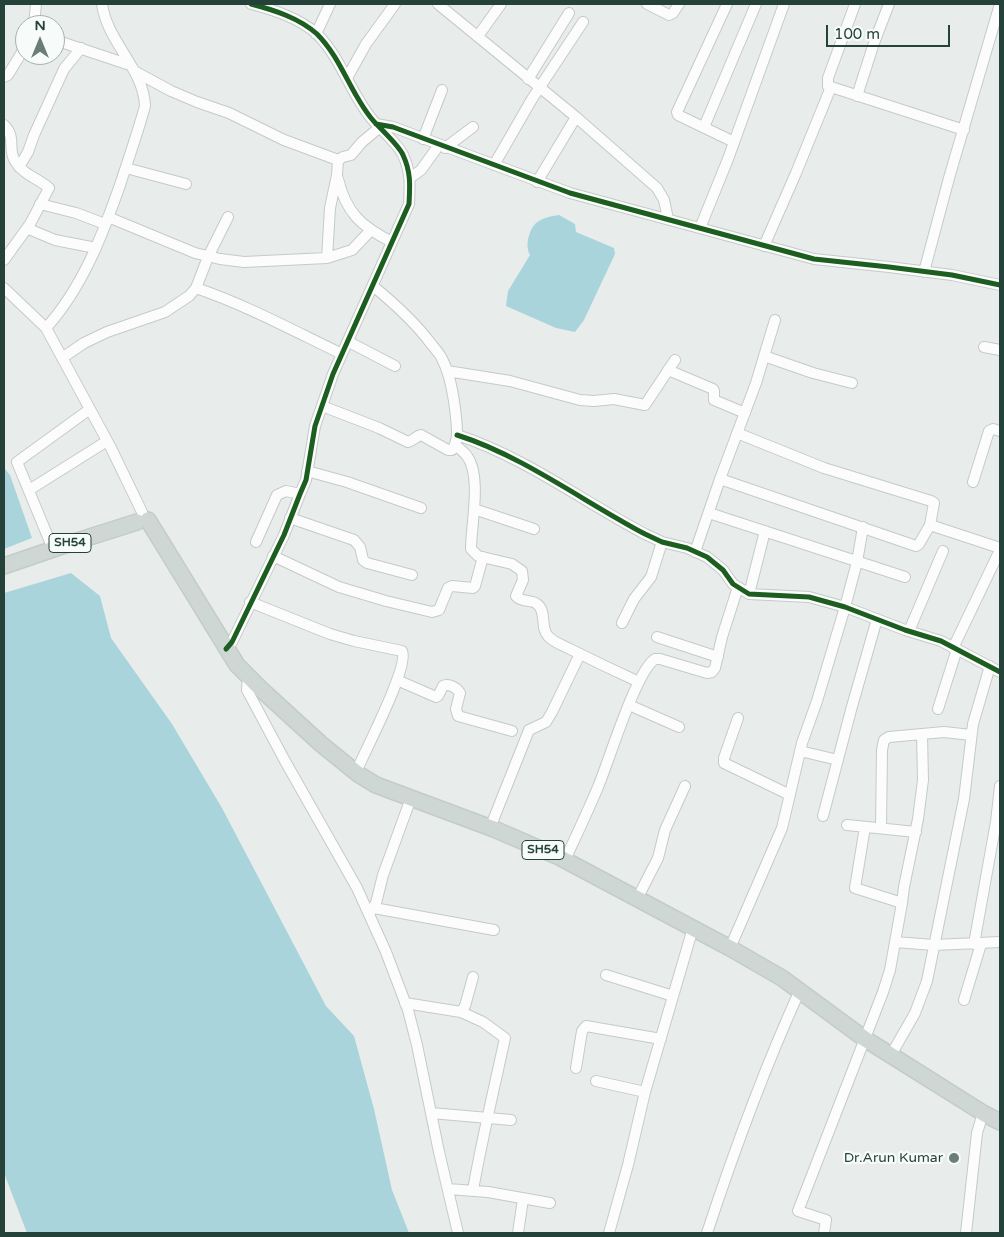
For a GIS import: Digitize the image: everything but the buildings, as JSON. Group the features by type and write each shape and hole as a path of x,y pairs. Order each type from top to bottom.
{"main road":[{"name":"SH54","path":"4,566 142,518 226,649 248,676 321,744 356,772 376,785 490,828 565,860 730,948 800,990 865,1039 891,1056 1000,1122"}],"street":[{"path":"46,328 68,298 92,258 126,168 145,106 145,95 132,68 118,47 104,15 102,4"},
{"path":"226,649 232,642 300,494 307,471 315,426 322,406 342,354 409,204 410,178 402,154 377,126 351,89 347,78 316,34 296,20 265,6 251,4"},
{"path":"316,34 330,4"},
{"path":"347,78 366,44 395,4"},
{"path":"438,4 576,117 656,188 664,200 668,219"},
{"path":"478,36 501,4"},
{"path":"647,4 671,15 679,4"},
{"path":"727,4 677,111 678,115 734,142"},
{"path":"704,127 756,4"},
{"path":"700,228 734,142 784,4"},
{"path":"855,4 827,84 856,96 964,130"},
{"path":"856,96 889,4"},
{"path":"924,272 949,178 997,25 1000,4"},
{"path":"528,79 569,13"},
{"path":"494,165 525,110 583,22"},
{"path":"65,43 132,68 171,91 229,113 284,140 338,160"},
{"path":"19,167 28,152 64,69 81,48"},
{"path":"4,77 8,75 15,63"},
{"path":"764,246 831,87"},
{"path":"424,139 442,90"},
{"path":"537,182 576,117"},
{"path":"4,125 11,132 13,156 19,167 49,188 30,224 4,260"},
{"path":"338,160 352,154 377,126"},
{"path":"377,126 393,127 570,194 814,259 924,272 1000,284"},
{"path":"410,178 421,170 442,146 473,127"},
{"path":"328,258 330,208 337,176 338,160"},
{"path":"126,168 186,184"},
{"path":"337,176 345,203 357,219 370,231 392,242"},
{"path":"40,204 107,220 208,257 244,262 328,258 352,250 370,231"},
{"path":"62,358 84,343 107,332 165,312 184,301 196,288 208,257 228,217"},
{"path":"30,224 30,228 34,232 47,238 96,248"},
{"path":"322,406 408,442 422,435 448,450 452,450 456,440 455,413 443,359 399,307 373,286"},
{"path":"4,288 46,328 107,441 142,518"},
{"path":"196,288 231,300 342,354"},
{"path":"694,552 745,413 775,320"},
{"path":"349,342 395,366"},
{"path":"984,347 1000,350"},
{"path":"764,356 812,373 852,383"},
{"path":"447,372 510,381 580,400 594,402 614,399 645,405 675,360"},
{"path":"668,370 713,388 714,400 745,413"},
{"path":"53,549 17,462 90,409"},
{"path":"972,482 989,431 993,429 1000,431"},
{"path":"720,479 917,546 930,525 935,507 931,501 824,468 737,433"},
{"path":"456,440 472,465 474,508 471,549 478,556 518,567 523,575 523,580 516,596 519,600 536,603 540,606 545,631 549,637 639,682"},
{"path":"456,440 482,443 624,523 662,542 694,552 716,563 738,587 749,594 809,597 845,607 877,620 941,641 1000,672"},
{"path":"29,490 107,441"},
{"path":"307,471 347,482 421,508"},
{"path":"256,542 277,495 286,491 300,494"},
{"path":"474,508 534,529"},
{"path":"709,512 905,577"},
{"path":"290,518 354,540 360,547 363,560 367,563 412,575"},
{"path":"930,525 1000,549 955,648 938,709"},
{"path":"730,948 782,828 800,751 818,701 845,607 857,562 863,527"},
{"path":"749,594 765,531"},
{"path":"622,623 634,599 650,577 662,542"},
{"path":"909,631 943,551"},
{"path":"273,556 339,587 432,612 439,610 448,588 452,586 473,588 475,586 483,557"},
{"path":"565,860 598,786 629,705 650,663 655,659 709,673 714,671 738,587"},
{"path":"250,602 354,642 402,651 404,656 403,664 397,680 356,772"},
{"path":"823,816 877,620"},
{"path":"657,638 718,657"},
{"path":"490,828 529,730 531,727 542,725 546,722 580,654"},
{"path":"891,1056 921,998 931,964 964,799 975,714 990,666"},
{"path":"248,676 248,690 285,761 371,911 405,1003 417,1045 458,1233"},
{"path":"397,680 436,697 443,686 449,685 457,689 460,694 456,709 458,716 512,731"},
{"path":"629,705 679,727"},
{"path":"738,718 724,763 790,794"},
{"path":"881,828 883,742 889,737 944,732 971,735"},
{"path":"824,1233 826,1220 798,1211 883,992 895,942 916,832 923,780 922,734"},
{"path":"800,751 838,760"},
{"path":"637,898 658,858 665,830 684,786"},
{"path":"964,1000 978,944 1000,786"},
{"path":"371,911 411,798"},
{"path":"847,826 916,832"},
{"path":"865,827 855,888 902,903"},
{"path":"371,911 494,930"},
{"path":"609,1233 628,1165 645,1092 693,928"},
{"path":"895,942 934,946 1000,942"},
{"path":"606,975 673,996"},
{"path":"461,1012 465,1006 473,977"},
{"path":"707,1233 755,1100 800,990"},
{"path":"405,1003 461,1012 483,1022 505,1038 486,1117 473,1190"},
{"path":"576,1068 582,1031 586,1026 661,1039"},
{"path":"596,1080 645,1092"},
{"path":"431,1113 511,1120"},
{"path":"966,1233 977,1133 983,1113"},
{"path":"448,1188 473,1190 550,1203"},
{"path":"518,1233 522,1199"}],"water":[{"path":"559,215 575,224 576,232 614,248 615,254 584,320 575,332 556,328 506,306 508,291 530,255 528,244 529,235 533,227 543,219"},
{"path":"4,468 10,475 32,538 4,549"},
{"path":"71,573 100,596 111,638 172,724 222,808 326,1006 354,1036 374,1109 392,1190 409,1233 27,1233 4,1173 4,593"}],"cycle path":[{"path":"226,649 232,642 284,535 306,480 315,426 333,374 409,204 410,191 409,173 403,155 364,108 325,43 317,34 302,23 277,12 251,4"},
{"path":"376,124 393,127 570,193 814,259 952,275 1000,285"},
{"path":"457,435 482,444 529,467 645,534 662,542 687,548 707,557 723,570 733,584 749,594 809,597 845,607 905,630 941,641 1000,672"}],"place":[{"name":"Dr.Arun Kumar","path":"954,1158"}]}
